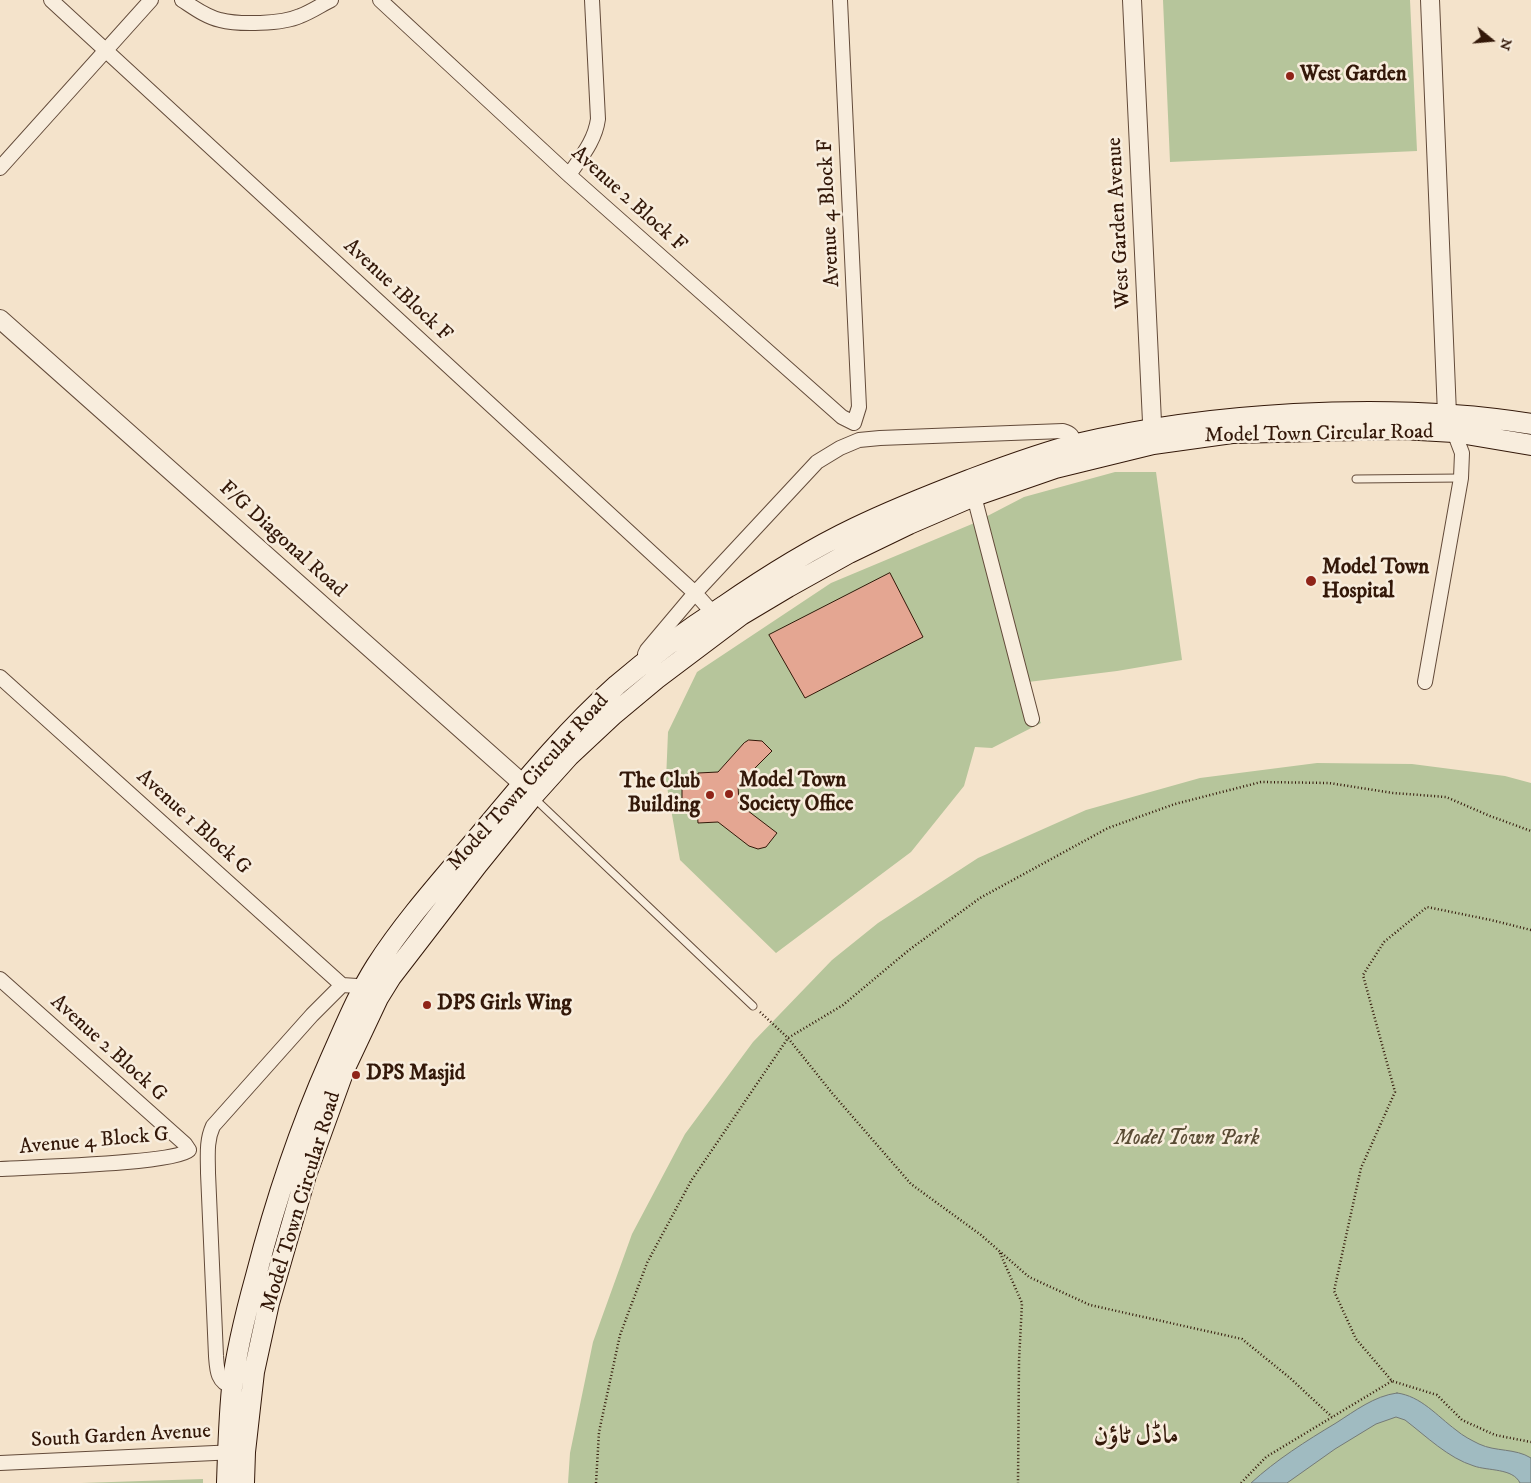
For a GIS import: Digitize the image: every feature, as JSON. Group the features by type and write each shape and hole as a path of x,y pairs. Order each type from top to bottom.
{"main road":[{"name":"Model Town Circular Road","path":"227,1483 236,1452 277,1273 306,1175 370,993 375,967 398,934 447,874 528,790 656,679 741,615 849,553 974,496 1152,436 1236,417 1328,412 1396,412 1451,423 1531,444"},
{"name":"Model Town Circular Road","path":"1451,423 1484,417 1530,422"},
{"name":"Model Town Circular Road","path":"528,790 584,716 620,683 675,639 781,567 853,528 903,506 1074,444 1152,436"},
{"name":"Model Town Circular Road","path":"244,1483 236,1452 232,1386 247,1309 262,1250 286,1174 315,1094 370,993"}],"street":[{"name":"Avenue 1Block F","path":"51,0 695,593 713,613"},
{"path":"0,168 151,0"},
{"path":"182,0 199,11 220,20 250,23 276,22 299,17 332,0"},
{"name":"Avenue 2 Block F","path":"380,0 569,175 842,417 854,423"},
{"path":"569,175 592,141 597,124 592,0"},
{"name":"Avenue 4 Block F","path":"840,0 859,407 854,423"},
{"name":"West Garden Avenue","path":"1132,0 1152,436"},
{"path":"1425,682 1461,478 1462,453 1451,423 1430,0"},
{"name":"F/G Diagonal Road","path":"0,319 528,790"},
{"path":"854,423 859,440"},
{"path":"656,679 646,662 645,654 647,650 695,593 817,462 840,448 859,440 880,438 1063,431 1073,437 1074,444"},
{"path":"974,496 1032,719"},
{"name":"Avenue 1 Block G","path":"0,677 342,985"},
{"name":"Avenue 2 Block G","path":"0,979 185,1144 189,1150"},
{"path":"232,1386 222,1382 217,1368 208,1150 210,1132 213,1126 312,1015 342,985 357,986 370,993"},
{"name":"Avenue 4 Block G","path":"0,1169 108,1164 173,1156 186,1153 189,1150 208,1150"},
{"name":"South Garden Avenue","path":"0,1463 236,1452"}],"lane":[{"path":"1356,479 1461,478"},
{"path":"528,790 753,1006"}],"path":[{"path":"596,1483 599,1432 620,1336 648,1263 691,1181 788,1038 843,1005 909,950 980,898 1108,828 1175,804 1261,782 1329,784 1393,793 1446,797 1531,831"},
{"path":"1531,930 1427,907 1384,942 1363,975 1394,1092 1361,1168 1334,1291 1356,1340 1392,1381 1437,1395 1462,1420 1479,1428 1495,1435 1531,1442"},
{"path":"753,1006 788,1038 832,1093 912,1184 981,1235 1029,1277 1090,1305 1242,1339 1290,1378 1332,1417"},
{"path":"999,1251 1022,1303 1018,1483"},
{"path":"1241,1483 1266,1457 1392,1381"}],"green space":[{"name":"West Garden","path":"1163,0 1410,0 1417,151 1170,162"},
{"path":"1115,472 1156,472 1182,660 1117,671 1020,683 1041,723 992,748 975,747 964,786 911,852 776,953 680,860 666,781 668,732 697,672 831,583 972,524 1024,497"},
{"name":"Model Town Park","path":"1317,763 1412,764 1505,776 1531,783 1531,1483 568,1483 570,1453 593,1342 632,1234 685,1134 753,1042 832,960 878,923 978,858 1086,810 1200,778"},
{"path":"203,1479 203,1483 81,1483"}],"water":[{"path":"1397,1393 1421,1402 1461,1434 1479,1444 1519,1453 1531,1458 1531,1483 1520,1483 1517,1478 1506,1472 1480,1468 1455,1458 1405,1420 1396,1417 1376,1424 1335,1449 1287,1483 1251,1483 1292,1451 1358,1409 1380,1397"}],"building":[{"path":"890,573 923,637 805,698 769,635"},
{"name":"The Club Building","path":"749,740 762,741 772,751 738,785 739,804 777,833 766,847 758,849 749,846 718,822 698,823 697,808 682,808 682,787 698,786 698,773 718,772 744,743"}],"place":[{"name":"West Garden","path":"1290,76"},
{"name":"Model Town Hospital","path":"1311,581"},
{"name":"Model Town Society Office","path":"729,794"},
{"name":"The Club Building","path":"710,795"},
{"name":"DPS Girls Wing","path":"427,1005"},
{"name":"DPS Masjid","path":"356,1075"}],"district":[{"name":"ماڈل ٹاؤن","path":"1136,1438"}]}
